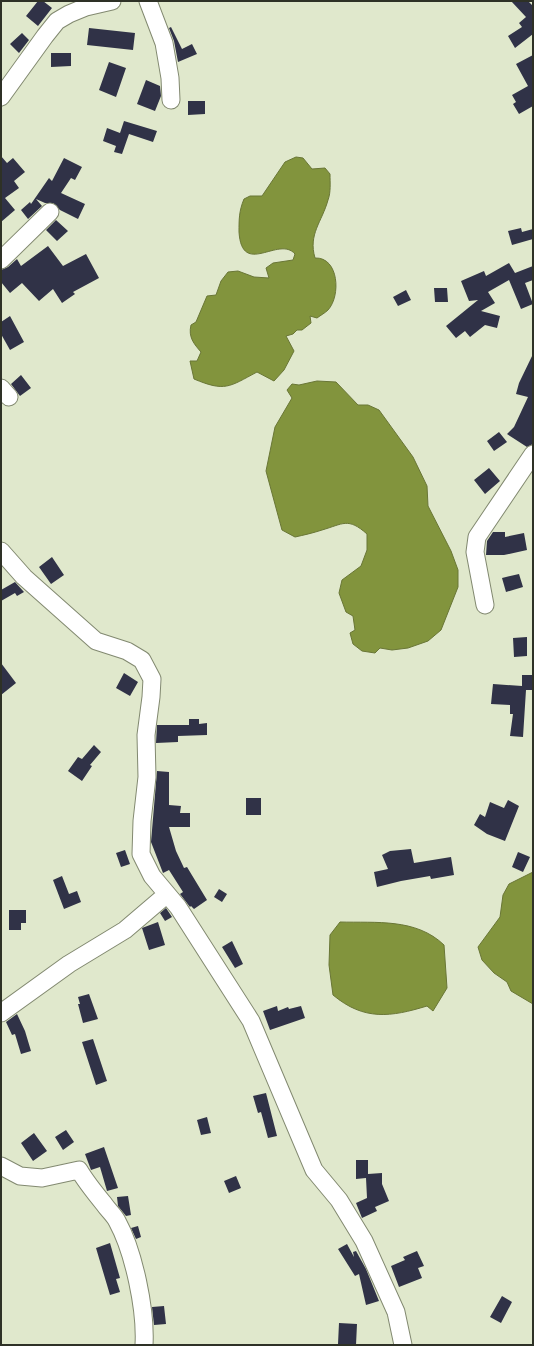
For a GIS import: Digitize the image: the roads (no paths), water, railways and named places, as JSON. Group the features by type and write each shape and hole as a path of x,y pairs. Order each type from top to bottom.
{"street":[{"path":"1,97 57,21 86,7 112,1"},
{"path":"148,1 164,42 170,78 171,100"},
{"path":"1,260 50,212"},
{"path":"485,605 475,552 477,537 533,454"},
{"path":"1,551 24,577 96,641 127,651 142,660 152,679 146,736 147,777 142,821 141,854 152,876 182,913 251,1022 314,1170 340,1200 364,1241 396,1312 403,1345"},
{"path":"1,1013 69,964 125,930 166,895"},
{"path":"1,1166 20,1176 42,1178 79,1170 87,1183 117,1220 127,1244 138,1283 145,1335 144,1345"}]}
